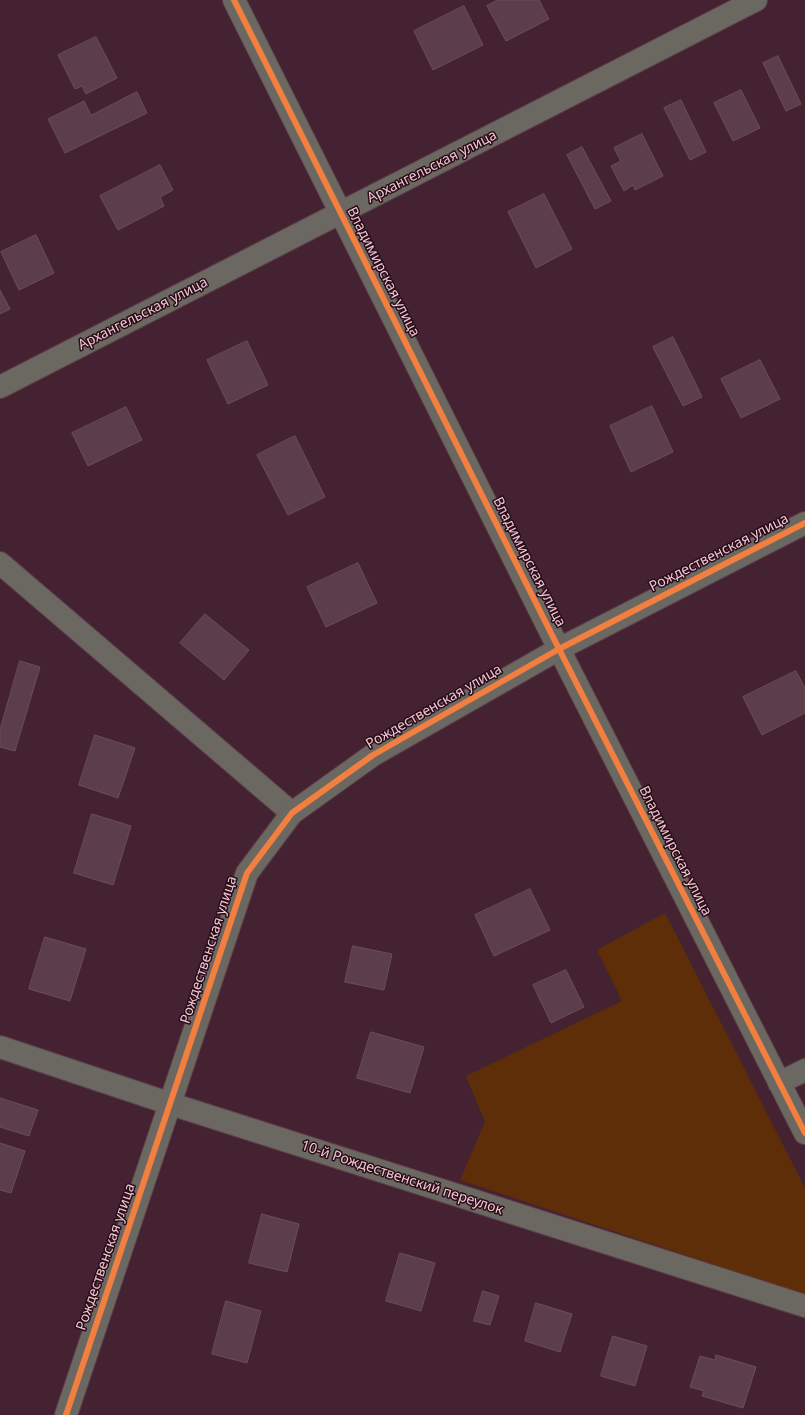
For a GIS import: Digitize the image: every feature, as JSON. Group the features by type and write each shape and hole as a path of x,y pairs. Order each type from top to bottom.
{"street":[{"name":"Владимирская улица","path":"234,0 559,649 805,1133"},
{"name":"Архангельская улица","path":"0,387 756,0"},
{"name":"Рождественская улица","path":"66,1415 247,873 292,813 373,755 559,649 805,523"},
{"path":"0,563 292,813"},
{"name":"10-й Рождественский переулок","path":"0,1047 171,1104 805,1306"},
{"path":"779,1083 805,1070"}],"shaded area":[{"path":"665,913 805,1188 805,1295 460,1180 485,1122 466,1076 622,1001 597,950"}],"building":[{"path":"498,0 539,0 549,19 506,41 487,6"},
{"path":"464,6 483,45 433,70 414,31"},
{"path":"96,37 117,78 86,94 82,86 75,89 58,55"},
{"path":"778,56 801,104 786,111 763,63"},
{"path":"741,90 760,128 733,141 714,103"},
{"path":"137,92 147,113 65,153 48,119 84,101 91,115"},
{"path":"681,100 706,152 690,160 664,108"},
{"path":"642,134 663,176 635,190 633,185 624,191 611,166 621,161 614,148"},
{"path":"582,147 611,201 595,209 567,155"},
{"path":"160,165 173,190 160,197 164,206 118,230 100,196"},
{"path":"544,194 572,249 536,268 508,212"},
{"path":"36,235 54,273 19,290 1,252"},
{"path":"0,290 10,309 0,314"},
{"path":"673,337 702,397 683,406 653,347"},
{"path":"247,341 268,385 228,404 207,360"},
{"path":"760,360 780,399 741,418 721,379"},
{"path":"652,406 673,452 631,472 610,426"},
{"path":"126,407 142,440 88,466 72,433"},
{"path":"295,436 325,497 288,515 257,455"},
{"path":"358,563 377,603 326,627 307,587"},
{"path":"205,614 249,650 224,680 180,643"},
{"path":"20,661 40,667 15,751 0,747 0,730"},
{"path":"796,671 805,688 805,713 762,735 743,697"},
{"path":"95,735 135,748 118,798 79,785"},
{"path":"92,814 131,826 113,885 74,873"},
{"path":"530,889 550,930 494,956 475,915"},
{"path":"45,937 86,949 70,1001 29,989"},
{"path":"353,946 392,954 384,990 345,982"},
{"path":"566,970 584,1007 551,1023 533,985"},
{"path":"371,1032 424,1047 410,1093 357,1078"},
{"path":"0,1098 38,1110 29,1136 0,1127"},
{"path":"0,1143 25,1151 11,1193 0,1190"},
{"path":"262,1214 299,1224 287,1272 249,1263"},
{"path":"400,1253 435,1263 421,1311 386,1301"},
{"path":"483,1291 499,1296 490,1325 474,1321"},
{"path":"226,1301 261,1311 247,1363 212,1354"},
{"path":"536,1303 572,1314 560,1352 525,1341"},
{"path":"613,1336 647,1346 635,1386 601,1376"},
{"path":"716,1355 756,1367 743,1408 702,1396 704,1391 690,1387 700,1356 715,1360"}],"cycle path":[{"path":"234,0 559,649 805,1133"},
{"path":"66,1415 247,873 292,813 373,755 559,649 805,523"}]}
